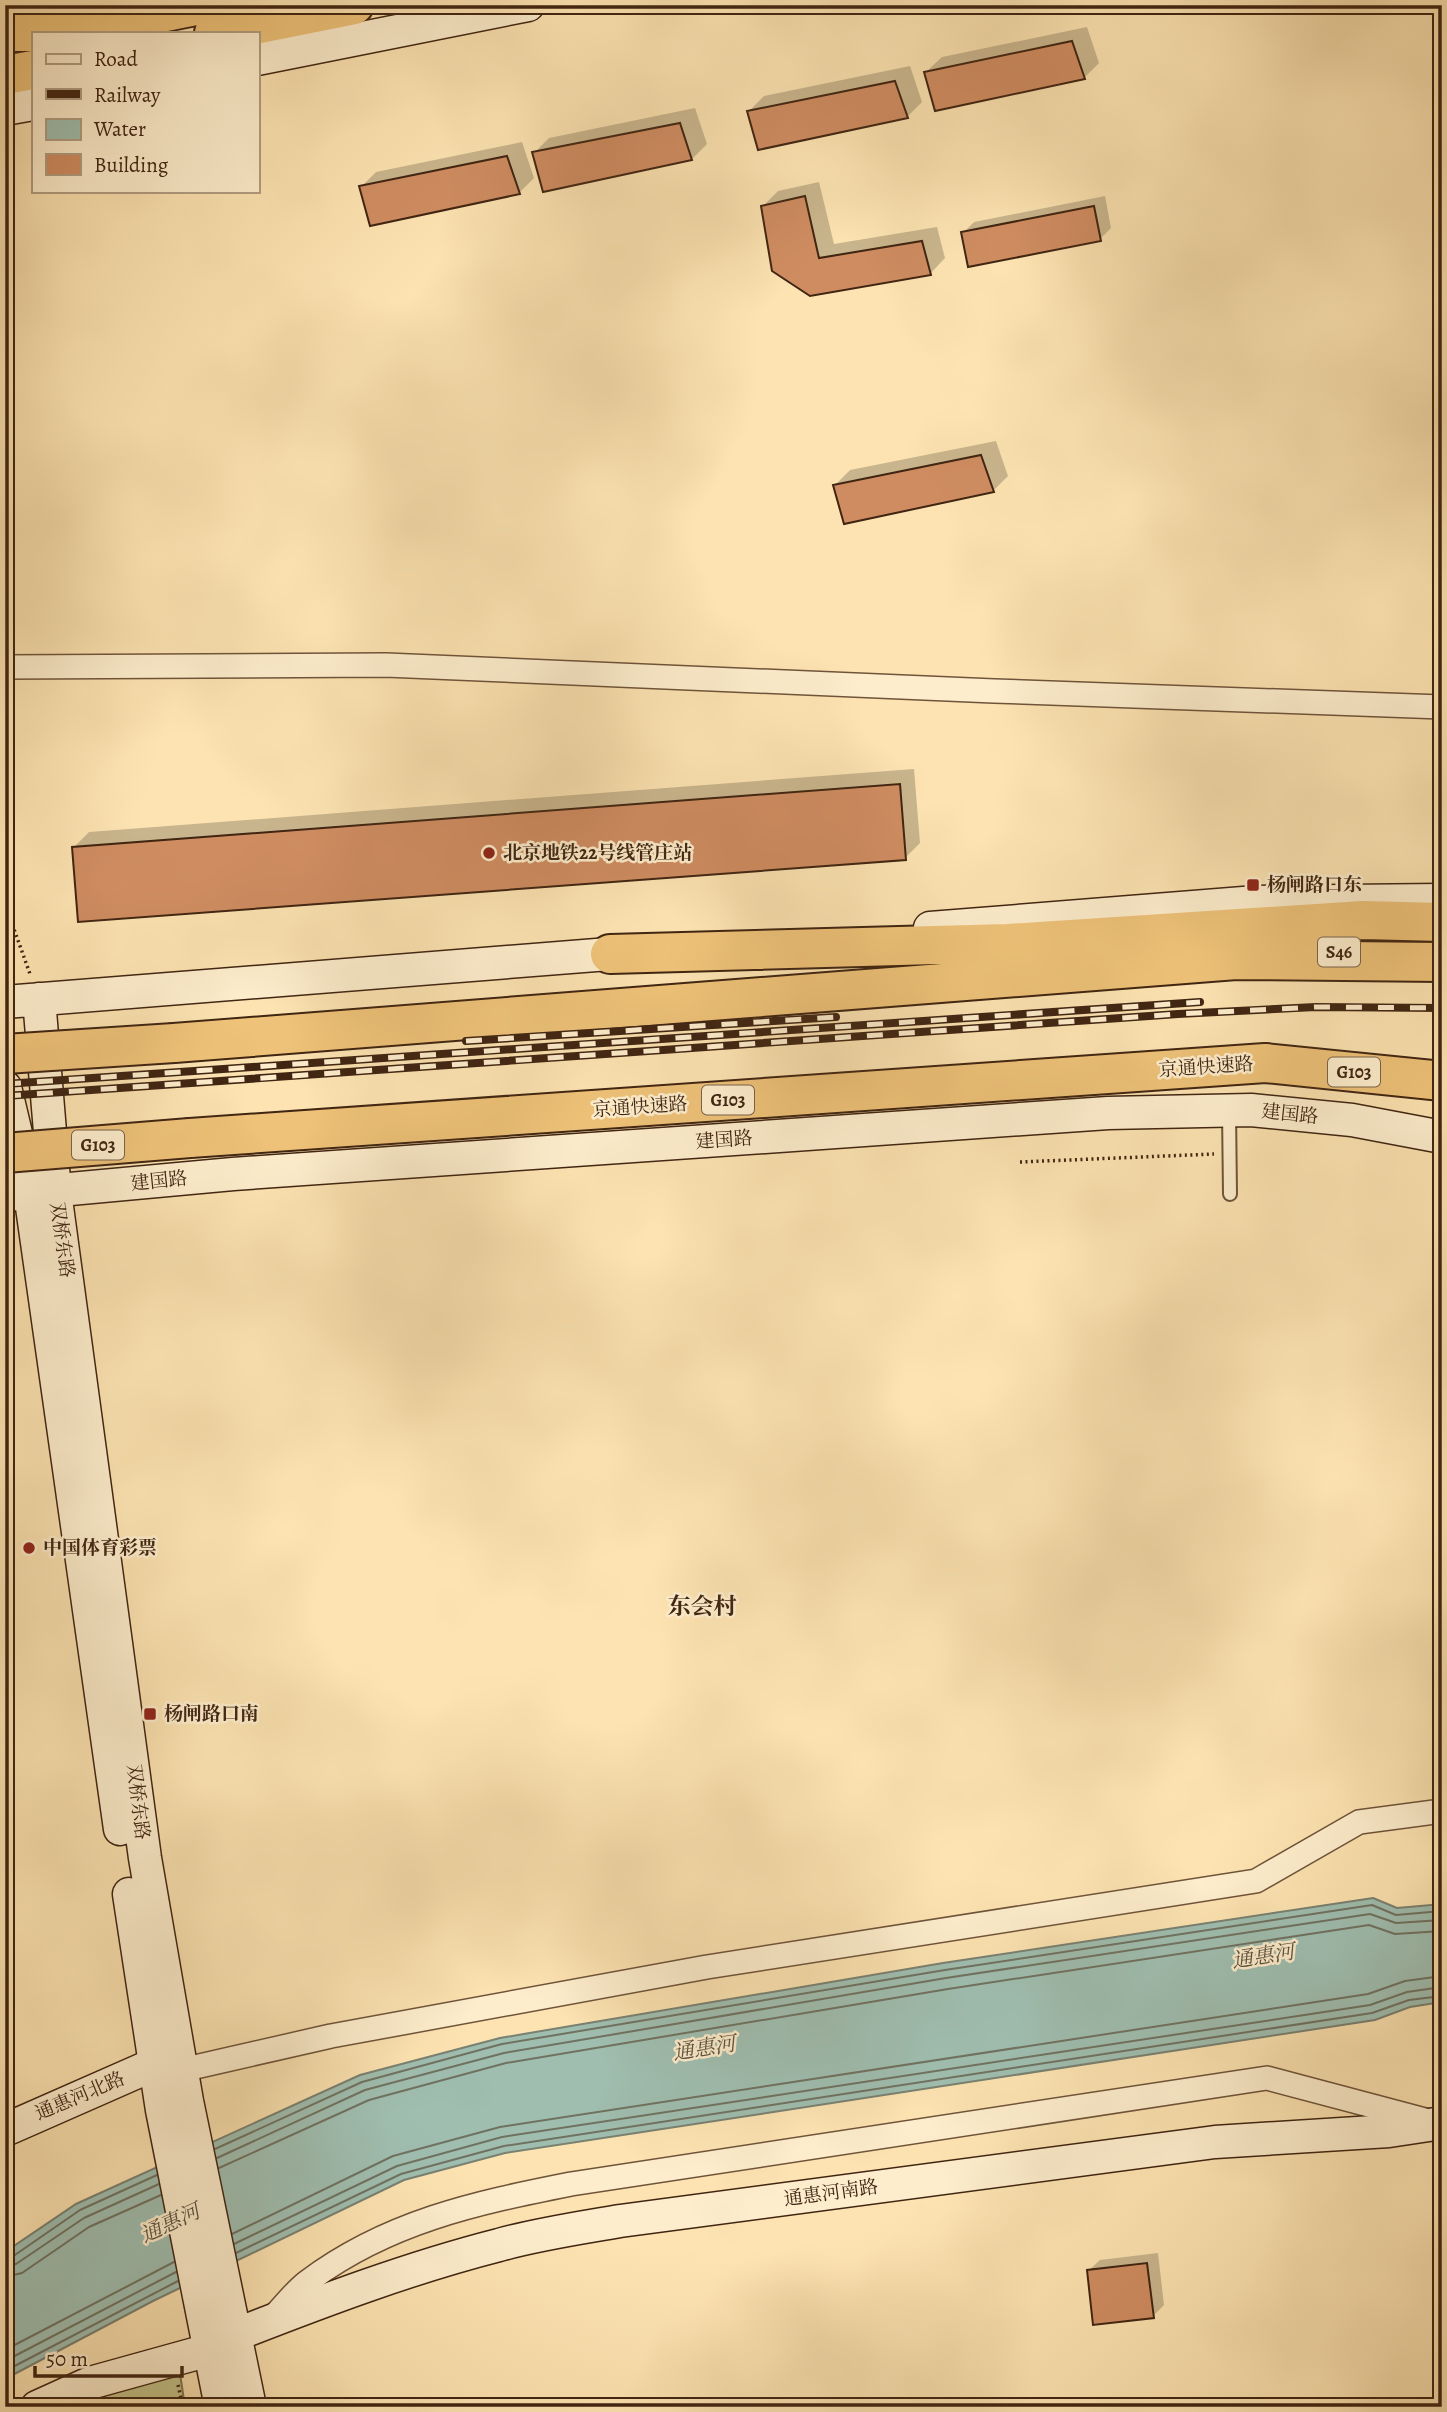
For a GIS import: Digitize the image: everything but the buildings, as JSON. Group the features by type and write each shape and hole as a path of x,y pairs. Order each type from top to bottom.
{"highway":[{"path":"5,32 66,32 200,5"},
{"path":"219,32 354,5"},
{"path":"5,75 32,69"},
{"path":"610,954 1008,943 1363,920 1442,922"},
{"name":"S46","path":"1236,960 1442,944"},
{"path":"5,1054 1236,960 1442,962"},
{"path":"1265,1063 1442,1062"},
{"name":"京通快速路","path":"5,1153 1265,1063 1442,1081"}],"street":[{"path":"259,59 528,5"},
{"path":"5,109 32,104"},
{"path":"5,667 386,665 981,691 1442,707"},
{"path":"16,995 610,954 1256,902 1442,900"},
{"name":"双桥东路","path":"16,995 30,1194"},
{"name":"双桥东路","path":"5,1087 30,1194 168,2067 219,2329 221,2407"},
{"name":"建国路","path":"30,1194 233,1174 1095,1114 1251,1110 1352,1120 1442,1137"},
{"name":"双桥东路","path":"5,1136 30,1194"},
{"path":"168,2067 707,1967 1256,1881 1359,1822 1442,1811"},
{"name":"通惠河北路","path":"5,2130 168,2067"},
{"path":"268,2322 305,2284 356,2250 383,2236 486,2200 571,2184 1267,2078 1441,2124"},
{"name":"通惠河南路","path":"37,2407 219,2329 268,2322 411,2270 500,2244 620,2221 1215,2142 1389,2131 1441,2124"},
{"name":"双桥东路","path":"219,2329 250,2407"}],"lane":[{"path":"1229,1110 1230,1194"}],"path":[{"path":"5,904 16,995"},
{"path":"1020,1162 1210,1154"}],"shaded area":[{"path":"179,2367 185,2407 50,2407"}],"water":[{"name":"通惠河","path":"1373,1898 1397,1908 1442,1904 1442,2002 1410,2007 1375,2020 505,2153 404,2180 153,2301 5,2379 5,2252 76,2204 360,2075 500,2038 943,1963"}],"railway":[{"path":"5,1084 1200,1002"},
{"path":"5,1096 1178,1014 1316,1007 1442,1008"},
{"path":"466,1041 836,1017"}],"place":[{"name":"北京地铁22号线管庄站","path":"489,853"},
{"name":"杨闸路口东","path":"1253,885"},
{"name":"中国体育彩票","path":"29,1548"},
{"name":"杨闸路口南","path":"150,1714"}],"district":[{"name":"东会村","path":"702,1606"}]}
